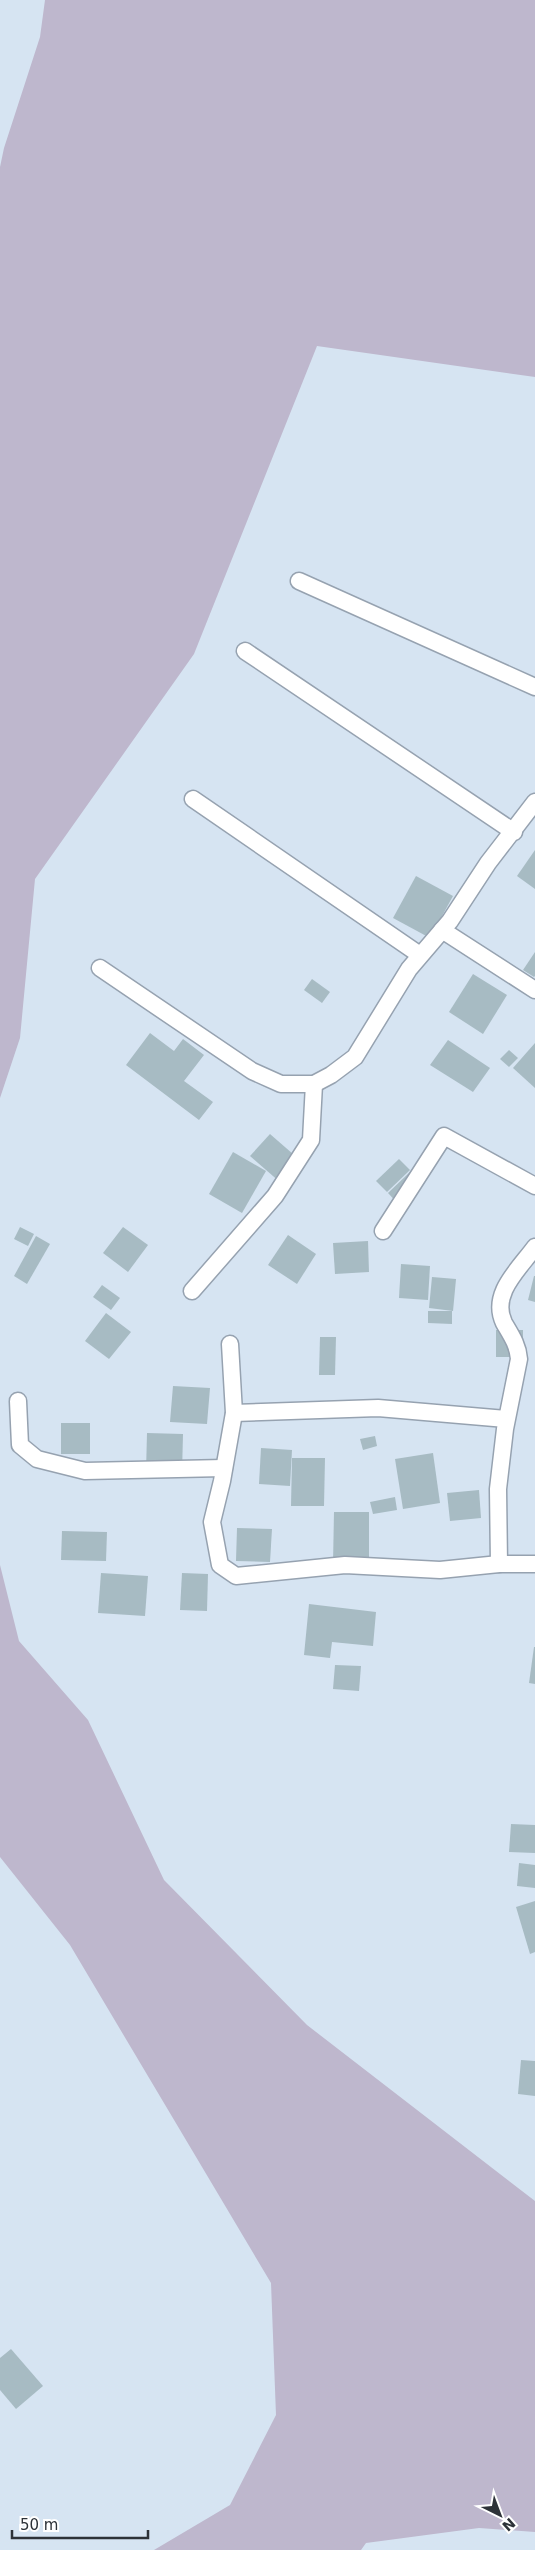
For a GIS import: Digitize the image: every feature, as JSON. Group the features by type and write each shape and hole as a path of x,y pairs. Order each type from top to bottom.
{"street":[{"path":"299,581 535,687"},
{"path":"245,651 514,832"},
{"path":"193,799 420,954"},
{"path":"100,968 252,1071 281,1084 314,1084 331,1075 355,1056 398,990 409,969 442,930 488,863 514,832 535,802"},
{"path":"442,930 535,990"},
{"path":"192,1292 275,1196 311,1140 314,1084"},
{"path":"382,1231 444,1136 535,1186"},
{"path":"499,1564 498,1490 506,1419 519,1359 518,1349 500,1314 500,1301 504,1288 535,1247"},
{"path":"230,1344 234,1412 212,1522 220,1565 236,1576 345,1565 440,1570 499,1564 535,1564"},
{"path":"18,1402 20,1444 37,1459 84,1471 224,1468"},
{"path":"234,1412 378,1408 506,1419"}],"shaded area":[{"path":"45,0 535,0 535,377 317,346 194,654 35,879 20,1038 0,1098 0,167 4,148 40,37"},
{"path":"0,1565 19,1641 88,1720 164,1880 307,2025 535,2201 535,2532 479,2528 366,2543 361,2550 154,2550 230,2505 276,2415 271,2283 70,1945 0,1857"}],"building":[{"path":"535,850 535,889 517,876"},
{"path":"416,876 453,896 430,938 393,918"},
{"path":"535,952 535,976 534,977 523,970"},
{"path":"473,974 507,995 483,1034 449,1012"},
{"path":"312,979 330,992 322,1003 304,990"},
{"path":"150,1033 174,1051 183,1039 204,1055 184,1081 213,1102 199,1120 126,1065"},
{"path":"448,1040 490,1068 473,1092 430,1065"},
{"path":"535,1043 535,1088 513,1068"},
{"path":"509,1050 518,1058 509,1067 500,1059"},
{"path":"270,1134 301,1161 281,1183 250,1156"},
{"path":"233,1152 266,1171 242,1213 209,1194"},
{"path":"399,1159 410,1170 387,1192 376,1181"},
{"path":"411,1171 424,1184 401,1207 388,1193"},
{"path":"20,1227 34,1234 28,1246 14,1239"},
{"path":"123,1227 148,1245 128,1272 103,1253"},
{"path":"288,1235 316,1254 297,1284 268,1265"},
{"path":"36,1236 50,1244 27,1284 14,1276"},
{"path":"368,1241 369,1272 335,1274 333,1243"},
{"path":"401,1264 430,1266 428,1300 399,1298"},
{"path":"535,1276 535,1302 528,1300"},
{"path":"432,1277 456,1279 453,1311 429,1308"},
{"path":"102,1285 120,1298 111,1310 93,1297"},
{"path":"428,1311 452,1311 452,1324 428,1323"},
{"path":"106,1313 131,1332 109,1359 85,1341"},
{"path":"496,1330 523,1330 523,1357 496,1357"},
{"path":"320,1337 336,1337 335,1375 319,1375"},
{"path":"173,1386 210,1388 207,1424 170,1422"},
{"path":"61,1423 90,1423 90,1454 61,1454"},
{"path":"147,1433 183,1434 182,1473 146,1472"},
{"path":"375,1436 377,1446 363,1450 360,1439"},
{"path":"261,1448 292,1450 290,1486 259,1484"},
{"path":"433,1453 440,1503 403,1509 395,1459"},
{"path":"292,1458 325,1458 324,1506 291,1506"},
{"path":"479,1490 481,1518 450,1521 447,1493"},
{"path":"395,1497 397,1510 373,1514 370,1502"},
{"path":"334,1512 369,1512 369,1564 333,1564"},
{"path":"237,1528 272,1529 270,1562 236,1561"},
{"path":"62,1531 107,1532 106,1561 61,1560"},
{"path":"101,1573 148,1576 145,1616 98,1613"},
{"path":"182,1573 208,1574 207,1611 180,1610"},
{"path":"309,1604 376,1612 373,1646 332,1642 330,1658 304,1655"},
{"path":"535,1647 535,1684 529,1683"},
{"path":"335,1665 361,1666 359,1691 333,1689"},
{"path":"511,1824 535,1825 535,1853 509,1852"},
{"path":"519,1863 535,1865 535,1888 517,1886"},
{"path":"535,1901 535,1952 530,1954 516,1907"},
{"path":"521,2060 535,2061 535,2096 518,2094"},
{"path":"11,2349 43,2386 16,2409 0,2390 0,2358"}]}
